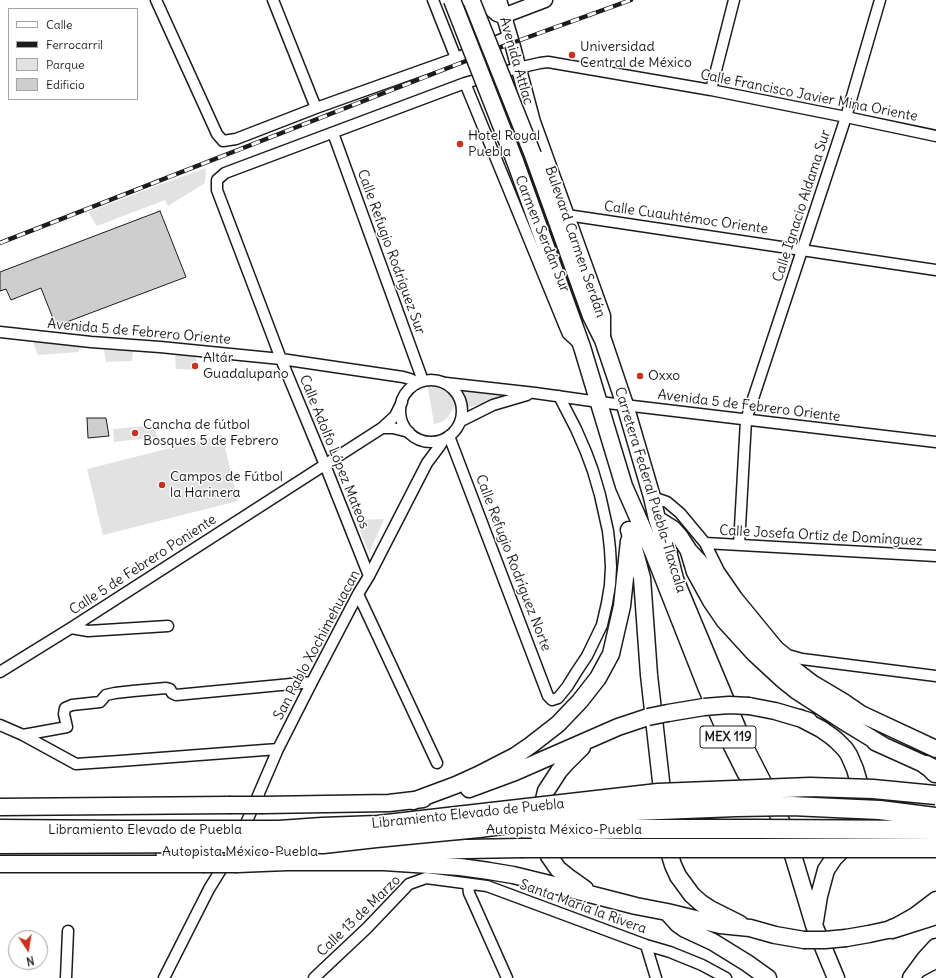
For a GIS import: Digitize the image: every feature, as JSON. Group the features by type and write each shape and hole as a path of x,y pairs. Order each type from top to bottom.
{"highway":[{"name":"Libramiento Elevado de Puebla","path":"0,829 279,830 378,825 658,793 802,787 873,789 936,795"},
{"name":"Libramiento Elevado de Puebla","path":"0,844 323,844 635,811 736,807 792,806 880,810 936,817"},
{"name":"Autopista México-Puebla","path":"0,823 251,826 520,840 936,848"},
{"name":"Autopista México-Puebla","path":"0,851 241,853 520,840 638,829 936,830"},
{"path":"892,929 936,915"}],"main road":[{"name":"Carretera Federal Puebla-Tlaxcala","path":"452,0 515,161 582,347 628,497 653,552 706,689 767,817 788,875 802,922 824,978"},
{"name":"Avenida Attlac","path":"499,0 533,122"},
{"path":"476,1 488,6 497,14 504,16 545,0"},
{"name":"Carretera Federal Puebla-Tlaxcala","path":"476,1 591,316 603,340 625,405 675,579 747,751 771,798 789,842 814,925 836,978"},
{"name":"Bulevard Carmen Serdán","path":"533,122 603,316 603,340"},
{"path":"413,801 464,782 515,756 558,724 580,701 598,678 611,654 622,606 630,530 628,497"},
{"path":"657,519 672,529 689,551 706,568 725,597 748,625 765,643 796,671 812,684 861,714 936,750"},
{"path":"630,530 642,578 649,675 669,852 678,876 692,895 710,909 750,928 775,935 804,940 846,938 892,929 915,916 936,900"},
{"path":"689,551 695,572 711,601 724,620 755,654 797,691 884,746"},
{"path":"0,807 262,805 413,801 448,795 473,788 521,770 618,727 648,717 729,705 749,706 775,711 837,728 884,746 933,770"},
{"path":"800,718 816,726 836,740 845,749 855,769 861,795 860,815 853,835 826,870 814,925"},
{"path":"594,895 558,869 549,856 544,844 542,826 546,791 552,781 577,752 599,735"},
{"path":"0,864 202,864 241,853 287,862 384,862 460,867 488,878 512,875 720,925 750,928"},
{"path":"667,912 685,929 713,942 768,978"},
{"path":"911,977 936,947"}],"street":[{"path":"156,0 217,134 223,141 236,139 316,108 456,58 509,36"},
{"path":"273,0 316,108"},
{"path":"433,0 456,58"},
{"path":"711,90 734,0"},
{"name":"Calle Ignacio Aldama Sur","path":"739,545 746,420 846,117 880,0"},
{"name":"Calle Francisco Javier Mina Oriente","path":"217,180 225,173 465,83 518,68 552,62 711,90 936,136"},
{"name":"Carmen Serdán Sur","path":"465,83 568,334 582,347"},
{"name":"Calle Refugio Rodríguez Sur","path":"333,133 420,382"},
{"name":"Calle Adolfo López Mateos","path":"217,180 217,190 281,359 369,576"},
{"name":"Calle Cuauhtémoc Oriente","path":"567,215 936,270"},
{"name":"Avenida 5 de Febrero Oriente","path":"0,332 91,342 281,359 403,377 420,382"},
{"path":"435,380 446,383 454,389 460,399 462,408 461,421 456,429 447,437 435,441 422,440 409,432 403,424 400,412 405,394 408,390 420,382 435,380"},
{"name":"Avenida 5 de Febrero Oriente","path":"446,383 936,442"},
{"name":"Avenida 5 de Febrero Oriente","path":"461,421 493,404 535,393"},
{"name":"Calle Refugio Rodríguez Norte","path":"447,437 548,696 552,700 558,698 567,687 586,656 602,625 608,603 611,567 608,531 593,470 576,429 559,396"},
{"name":"Calle 5 de Febrero Poniente","path":"0,672 382,428 395,416 402,402"},
{"path":"382,428 393,428 409,432"},
{"name":"San Pablo Xochimehuacan","path":"164,978 209,889 241,853 278,749 358,594 369,576 426,463 447,437"},
{"path":"422,440 426,449 426,463"},
{"name":"Calle Josefa Ortiz de Domínguez","path":"652,497 667,502 680,513 705,543 936,556"},
{"path":"705,543 719,571 737,597 778,647 788,655 802,659 936,676"},
{"path":"358,594 437,763"},
{"path":"71,628 88,631 168,626"},
{"path":"23,735 66,727 64,714 65,708 72,705 100,702 106,695 115,693 133,690 166,688 170,689 172,693 176,695 312,682"},
{"path":"0,725 23,735 76,764 278,749"},
{"name":"Santa María la Rivera","path":"426,878 468,884 488,878 646,945 670,952 702,965 726,978"},
{"name":"Calle 13 de Marzo","path":"314,978 367,928 409,884 426,878"},
{"path":"468,884 474,904 507,978"},
{"path":"66,978 68,931"},
{"path":"646,945 656,978"},
{"path":"911,977 936,964"}],"green space":[{"path":"206,168 205,183 168,206 165,200 97,226 88,212 148,189"},
{"path":"33,342 80,346 79,352 38,355"},
{"path":"104,350 133,351 132,361 106,362"},
{"path":"175,354 196,357 197,370 176,369"},
{"path":"435,381 443,383 456,393 456,401 454,408 447,418 442,422 434,424 427,382"},
{"path":"462,386 503,391 503,397 464,409"},
{"name":"Cancha de fútbol Bosques 5 de Febrero","path":"155,425 157,437 114,442 113,429"},
{"name":"Campos de Fútbol la Harinera","path":"222,435 238,501 103,535 87,469"},
{"path":"384,519 370,551 367,549 356,520"}],"building":[{"path":"160,211 186,277 56,326 41,288 11,300 6,289 0,291 0,272"},
{"path":"87,418 106,418 109,436 88,438"}],"railway":[{"path":"0,243 512,43 631,0"}],"place":[{"name":"Universidad Central de México","path":"572,55"},
{"name":"Hotel Royal Puebla","path":"460,144"},
{"name":"Altár Guadalupano","path":"195,366"},
{"name":"Oxxo","path":"640,376"},
{"name":"Cancha de fútbol Bosques 5 de Febrero","path":"135,433"},
{"name":"Campos de Fútbol la Harinera","path":"162,485"}]}
